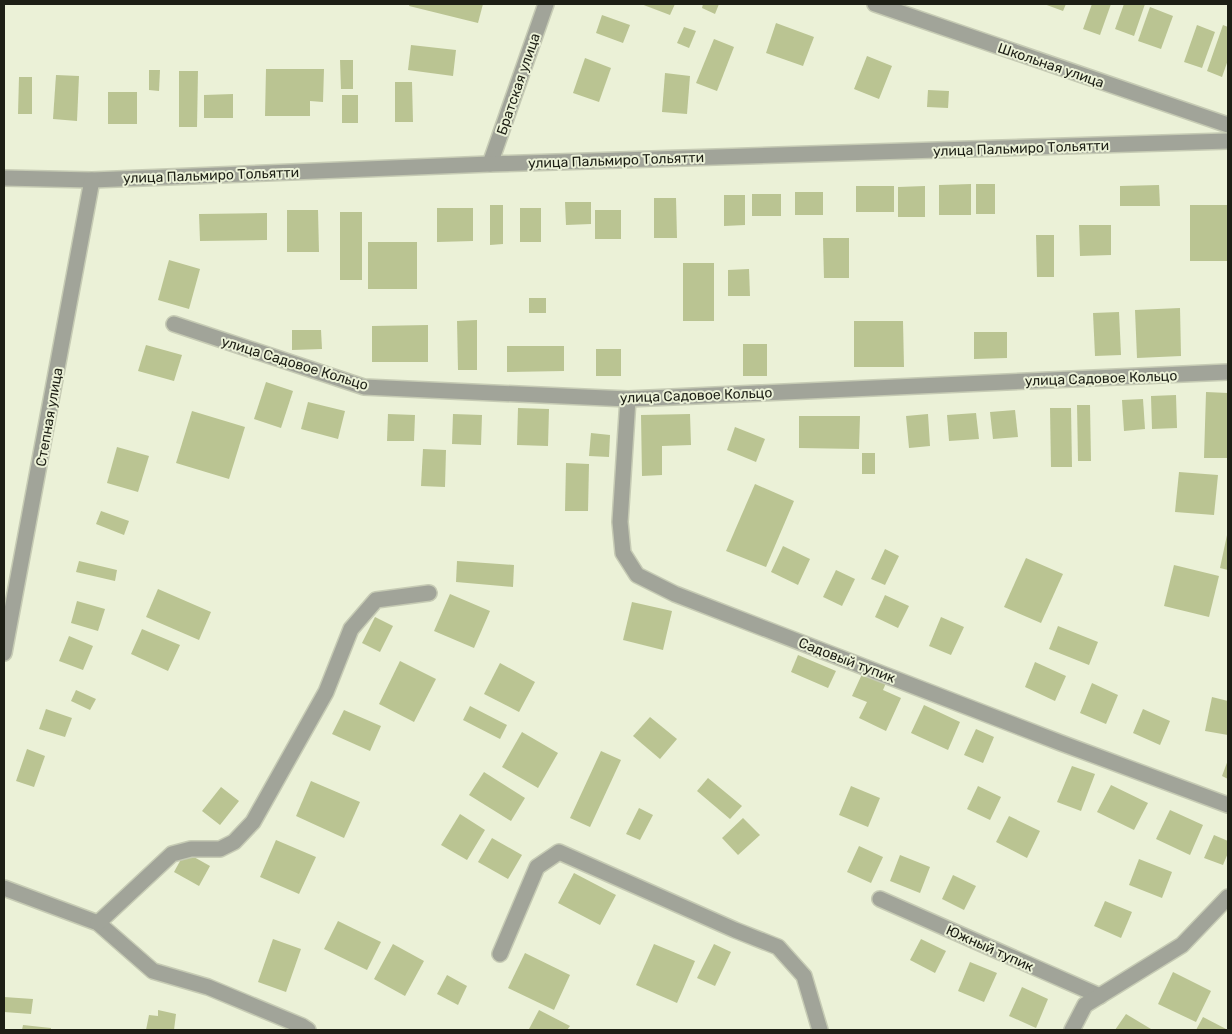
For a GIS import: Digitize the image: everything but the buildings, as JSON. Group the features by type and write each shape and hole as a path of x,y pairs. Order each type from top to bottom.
{"street":[{"name":"Братская улица","path":"490,164 546,4"},
{"name":"Школьная улица","path":"875,4 1228,125"},
{"name":"улица Пальмиро Тольятти","path":"4,178 92,180 490,164 1228,141"},
{"name":"Степная улица","path":"4,653 92,180"},
{"name":"улица Садовое Кольцо","path":"174,324 364,386 628,398 1228,372"},
{"name":"Садовый тупик","path":"628,398 620,522 623,553 637,575 675,594 1061,743 1228,805"},
{"path":"98,923 172,854 191,849 220,849 234,842 253,822 326,692 351,629 376,600 429,593"},
{"path":"500,954 537,867 559,852 778,947 804,976 820,1030"},
{"path":"4,888 98,923 153,971 208,988 308,1030"},
{"path":"1072,1030 1086,1005 1182,945 1228,897"},
{"name":"Южный тупик","path":"880,899 1100,996"}]}
